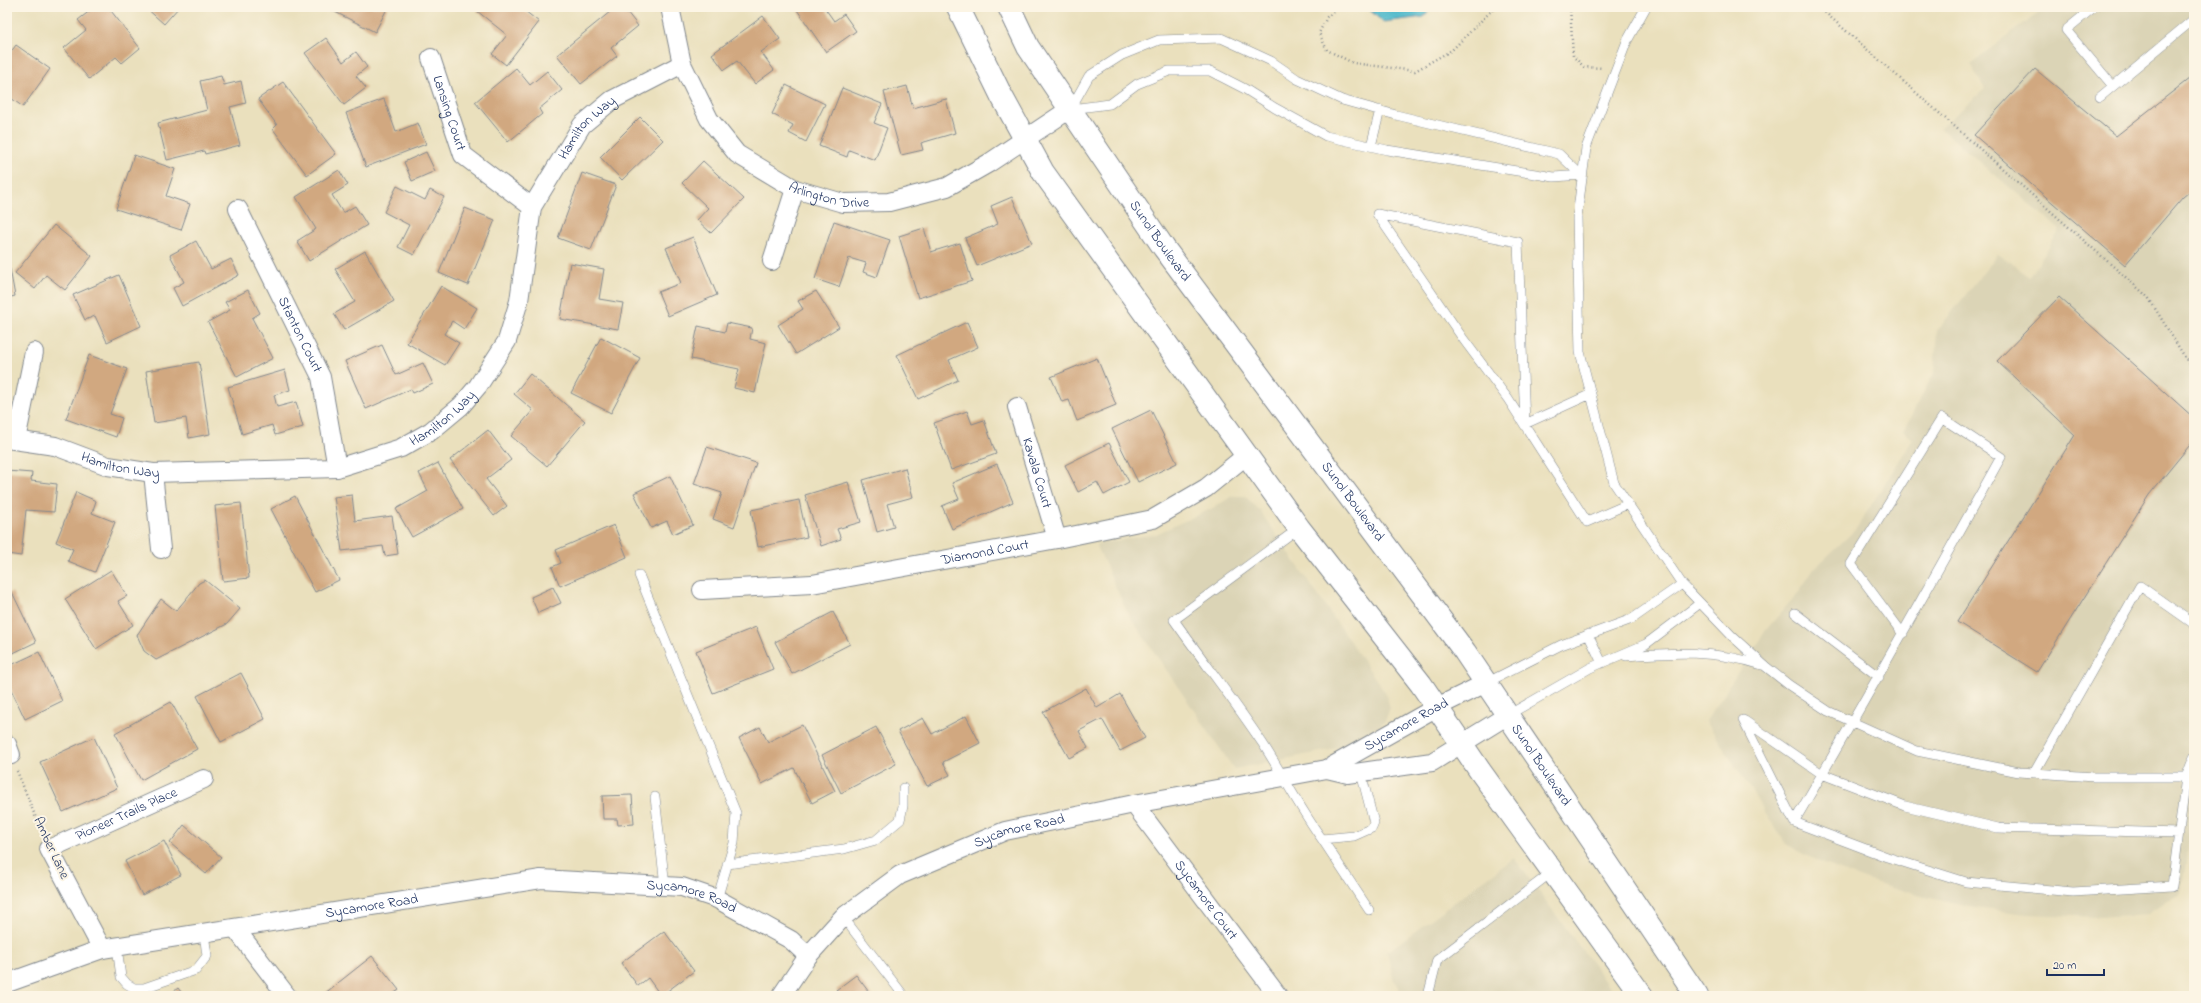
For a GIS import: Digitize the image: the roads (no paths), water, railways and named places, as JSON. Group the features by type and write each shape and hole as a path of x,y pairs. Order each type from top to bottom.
{"main road":[{"path":"958,7 991,76 1043,172 1248,454 1299,528 1421,684 1552,872 1642,996"},
{"name":"Sunol Boulevard","path":"1009,7 1028,46 1164,248 1486,683 1697,996"}],"street":[{"name":"Arlington Drive","path":"670,7 682,64 709,119 737,154 795,190 844,203 889,202 947,187 970,174 1070,109"},
{"name":"Lansing Court","path":"431,58 463,155 532,207"},
{"name":"Hamilton Way","path":"11,439 55,446 108,466 153,473 337,468 401,448 431,431 461,406 478,386 507,340 519,301 532,207 582,125 612,100 682,64"},
{"path":"772,261 795,190"},
{"name":"Stanton Court","path":"238,209 321,378 337,468"},
{"path":"11,439 34,352"},
{"name":"Kavala Court","path":"1017,407 1057,539"},
{"name":"Diamond Court","path":"702,590 812,584 1057,539 1153,519 1206,488 1248,454"},
{"path":"153,473 161,549"},
{"name":"Sycamore Road","path":"7,983 110,948 541,879 682,887 717,899 791,940 808,956 843,917 900,875 1005,831 1134,804 1285,778 1327,769 1437,707 1486,683"},
{"name":"Sycamore Road","path":"1327,769 1348,774 1432,762 1508,716"},
{"name":"Pioneer Trails Place","path":"49,849 204,779"},
{"name":"Sycamore Court","path":"1134,804 1278,996"},
{"name":"Amber Lane","path":"49,849 110,948"},
{"path":"235,928 287,996"},
{"path":"781,996 808,956"}],"lane":[{"path":"1646,7 1627,41 1586,148 1581,175 1577,217 1580,352 1614,483 1682,584 1699,604 1765,666 1828,711 1917,751 2018,772 2094,777 2190,777"},
{"path":"2094,7 2066,30 2113,86"},
{"path":"2100,97 2194,19"},
{"path":"1070,109 1089,76 1122,55 1159,40 1221,38 1271,61 1297,79 1342,100 1559,154 1581,175"},
{"path":"1070,109 1110,104 1137,84 1169,70 1210,71 1246,89 1275,108 1326,136 1371,146 1554,177 1581,175"},
{"path":"1371,146 1380,110"},
{"path":"1525,424 1518,242 1377,214 1464,340 1525,424 1587,522 1628,504"},
{"path":"1525,424 1591,394"},
{"path":"1794,822 1854,723 2001,457 1942,418 1851,564 1902,634"},
{"path":"1299,528 1174,620 1262,743 1285,778 1304,814 1368,910"},
{"path":"639,576 736,813 734,843 717,899"},
{"path":"1486,683 1561,645 1632,619 1682,584"},
{"path":"2034,773 2140,586 2194,624"},
{"path":"1508,716 1560,684 1602,663 1646,644 1699,604"},
{"path":"1795,613 1879,677"},
{"path":"1588,634 1602,663"},
{"path":"1620,656 1689,652 1737,657 1765,666"},
{"path":"2179,833 1998,828 1905,806 1822,774 1743,720 1794,822 1887,856 1966,882 2073,892 2172,886 2179,833 2194,757"},
{"path":"1322,839 1354,836 1372,828 1374,823 1361,773"},
{"path":"727,864 844,850 876,840 900,820 904,806 903,788"},
{"path":"655,797 665,886"},
{"path":"1428,996 1437,960 1552,872"},
{"path":"843,917 904,996"},
{"path":"110,948 121,977 127,984 134,988 144,988 196,970 207,956 204,933"}],"water":[{"path":"1366,7 1432,7 1424,17 1383,22"}]}
